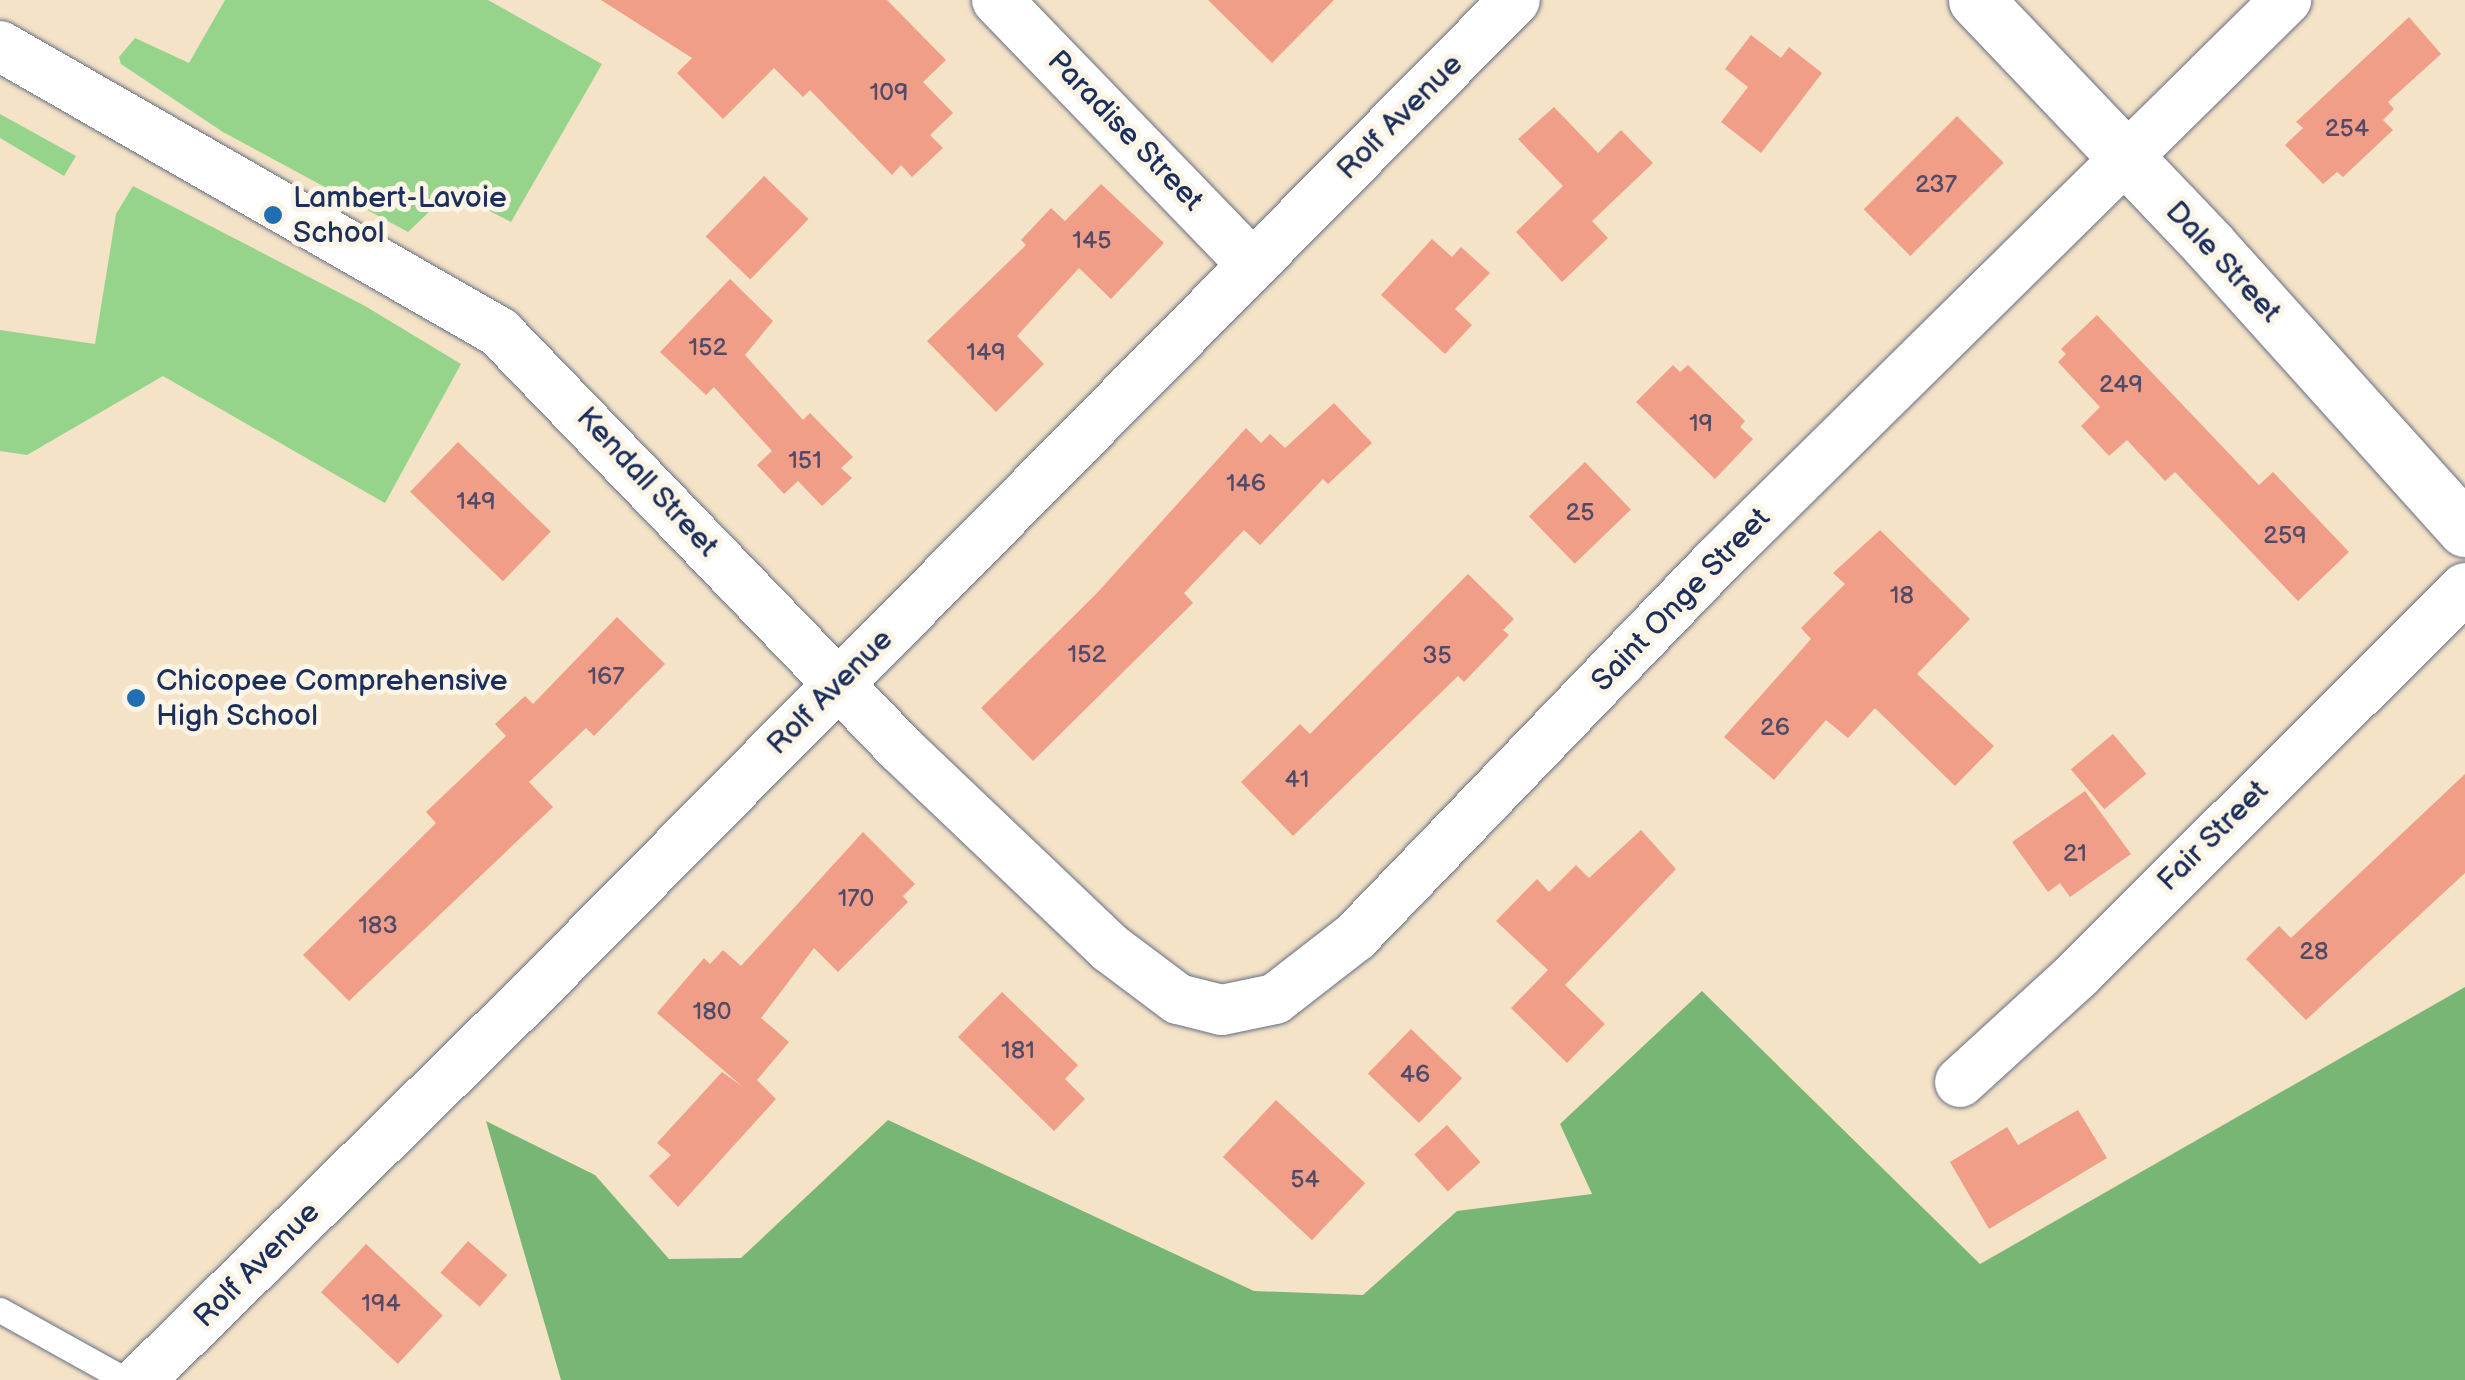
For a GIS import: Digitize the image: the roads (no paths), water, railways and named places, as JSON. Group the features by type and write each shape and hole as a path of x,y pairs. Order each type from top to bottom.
{"street":[{"name":"Paradise Street","path":"997,0 1251,263"},
{"name":"Rolf Avenue","path":"140,1380 838,685 1515,0"},
{"name":"Dale Street","path":"1976,0 2127,158 2465,528"},
{"name":"Saint Onge Street","path":"1219,1009 1275,999 1355,936 1718,560 2286,0"},
{"name":"Kendall Street","path":"0,46 498,332 838,685 1110,948 1178,999 1219,1009"},
{"name":"Fair Street","path":"1960,1082 2078,975 2465,588"}],"lane":[{"path":"0,1310 126,1380"}],"place":[{"name":"Lambert-Lavoie School","path":"273,215"},
{"name":"Chicopee Comprehensive High School","path":"136,698"}]}
